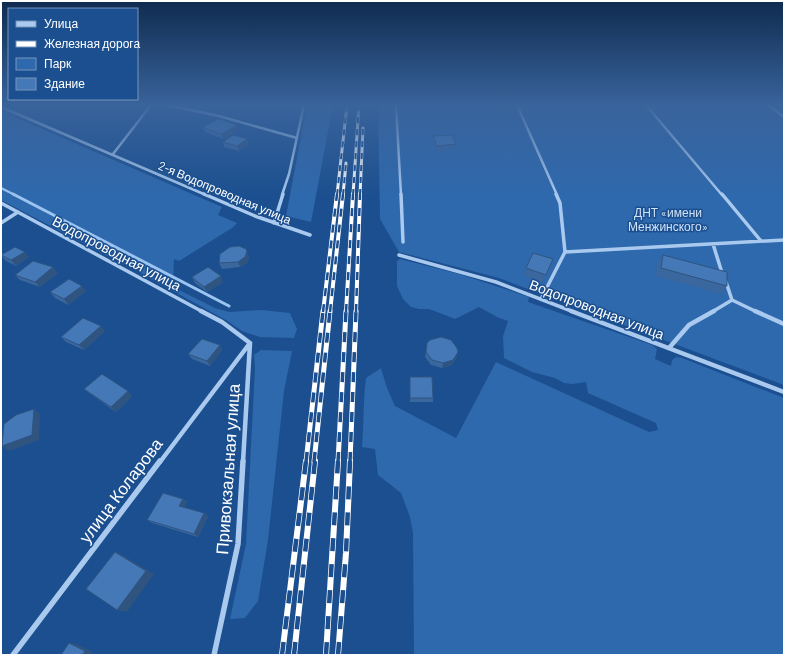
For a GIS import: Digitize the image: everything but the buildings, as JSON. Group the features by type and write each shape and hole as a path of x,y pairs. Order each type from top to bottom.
{"street":[{"name":"2-я Водопроводная улица","path":"69,136 274,224 289,230 310,235"},
{"path":"113,154 127,136"},
{"path":"274,224 289,174 297,138 289,136"},
{"path":"398,136 403,242"},
{"path":"530,136 560,203 565,252 541,299"},
{"path":"672,136 760,241"},
{"name":"Водопроводная улица","path":"1,203 222,322 250,343"},
{"path":"1,223 18,212"},
{"path":"565,252 784,240"},
{"path":"712,244 732,300 784,324"},
{"name":"Водопроводная улица","path":"399,255 496,282 784,392"},
{"path":"669,348 689,325 732,300"},
{"name":"улица Коларова","path":"13,655 250,343"},
{"name":"Привокзальная улица","path":"214,655 238,544 250,343"}],"green space":[{"path":"1,136 58,136 222,207 218,215 237,223 232,228 179,261 174,259 173,287 215,308 229,312 262,310 290,313 297,329 294,338 260,337 242,331 226,320 140,273 135,266 125,265 1,200"},
{"path":"301,136 327,136 311,222 286,216"},
{"name":"ДНТ «имени Менжинского»","path":"379,136 784,136 784,385 499,278 399,252 380,219"},
{"path":"400,259 459,274 529,297 528,302 652,345 657,349 655,359 671,366 672,360 676,357 682,358 784,398 784,655 414,655 413,533 410,517 401,493 378,475 375,449 362,447 366,378 381,368 387,388 395,406 456,438 496,362 649,432 658,430 656,423 588,393 586,382 573,384 564,383 555,378 532,372 504,358 503,336 508,321 479,307 455,319 429,309 411,307 403,299 397,286 397,261"},
{"path":"261,350 292,351 284,391 268,540 258,601 245,618 230,619 246,544 255,368 254,355"}],"waterway":[{"path":"1,188 13,194"},
{"path":"13,194 229,306"}],"railway":[{"path":"337,195 344,136"},
{"path":"353,195 357,136"},
{"path":"360,195 363,136"},
{"path":"343,195 346,163"},
{"path":"323,312 337,194"},
{"path":"330,312 343,194"},
{"path":"346,312 353,194"},
{"path":"356,312 360,194"},
{"path":"306,462 323,311"},
{"path":"314,462 330,311"},
{"path":"338,462 346,311"},
{"path":"350,462 356,311"},
{"path":"282,655 306,461"},
{"path":"294,655 315,461"},
{"path":"326,655 338,461"},
{"path":"338,655 346,553 350,461"}]}
